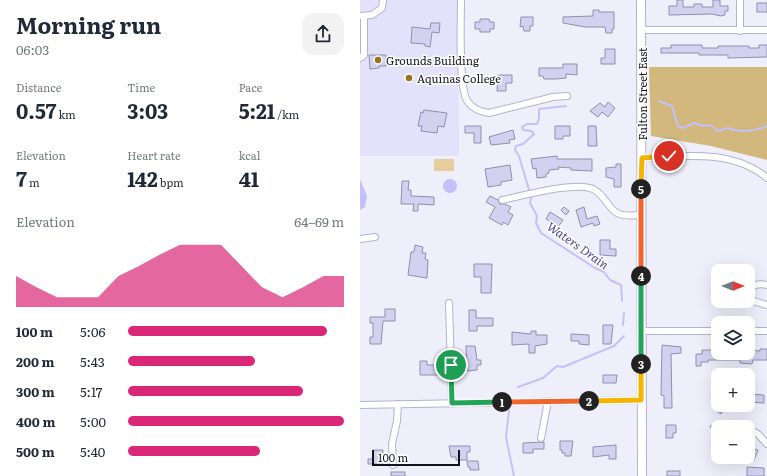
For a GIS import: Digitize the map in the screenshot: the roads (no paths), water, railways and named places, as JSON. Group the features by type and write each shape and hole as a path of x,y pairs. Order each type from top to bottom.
{"main road":[{"name":"Fulton Street East","path":"642,0 642,476"}],"street":[{"path":"360,58 364,55 362,16 372,16 382,8 383,0"},
{"path":"461,0 462,87 468,102 482,112 489,113 552,97 567,96"},
{"path":"740,0 740,30"},
{"path":"642,30 767,30"},
{"path":"642,158 691,156 738,160 749,164 767,178"},
{"path":"502,200 564,188 584,187 601,194 617,213 628,216 641,215"},
{"path":"360,239 375,237"},
{"path":"767,284 758,283 753,285 750,290 750,296 753,301 767,305"},
{"path":"449,303 452,403"},
{"path":"641,331 711,331"},
{"path":"755,331 767,331"},
{"path":"360,405 641,400"},
{"path":"541,438 548,401"},
{"path":"393,466 392,444 397,421 398,404"},
{"path":"755,432 767,444"}],"water":[{"path":"360,179 367,196 365,207 360,210"},
{"path":"450,179 455,181 457,186 455,191 450,193 445,191 443,186 445,181"}],"waterway":[{"name":"Waters Drain","path":"659,101 672,106 678,126 683,128 694,123 703,126 710,125 718,131 728,128 732,130 748,131 767,126"},
{"name":"Waters Drain","path":"529,190 519,156 515,150 516,146 523,144 534,134 531,131 523,130 522,127 527,124 537,124 539,109 566,106"},
{"name":"Waters Drain","path":"531,198 530,203 537,216 536,223 541,233 595,268 604,272 610,280 621,285 622,301"},
{"name":"Waters Drain","path":"623,325 624,313"},
{"name":"Waters Drain","path":"518,387 543,378 557,366 563,367 614,346 624,336"},
{"name":"Waters Drain","path":"509,410 506,437 514,476"}],"place":[{"name":"Grounds Building","path":"378,60"},
{"name":"Aquinas College","path":"409,78"}]}
